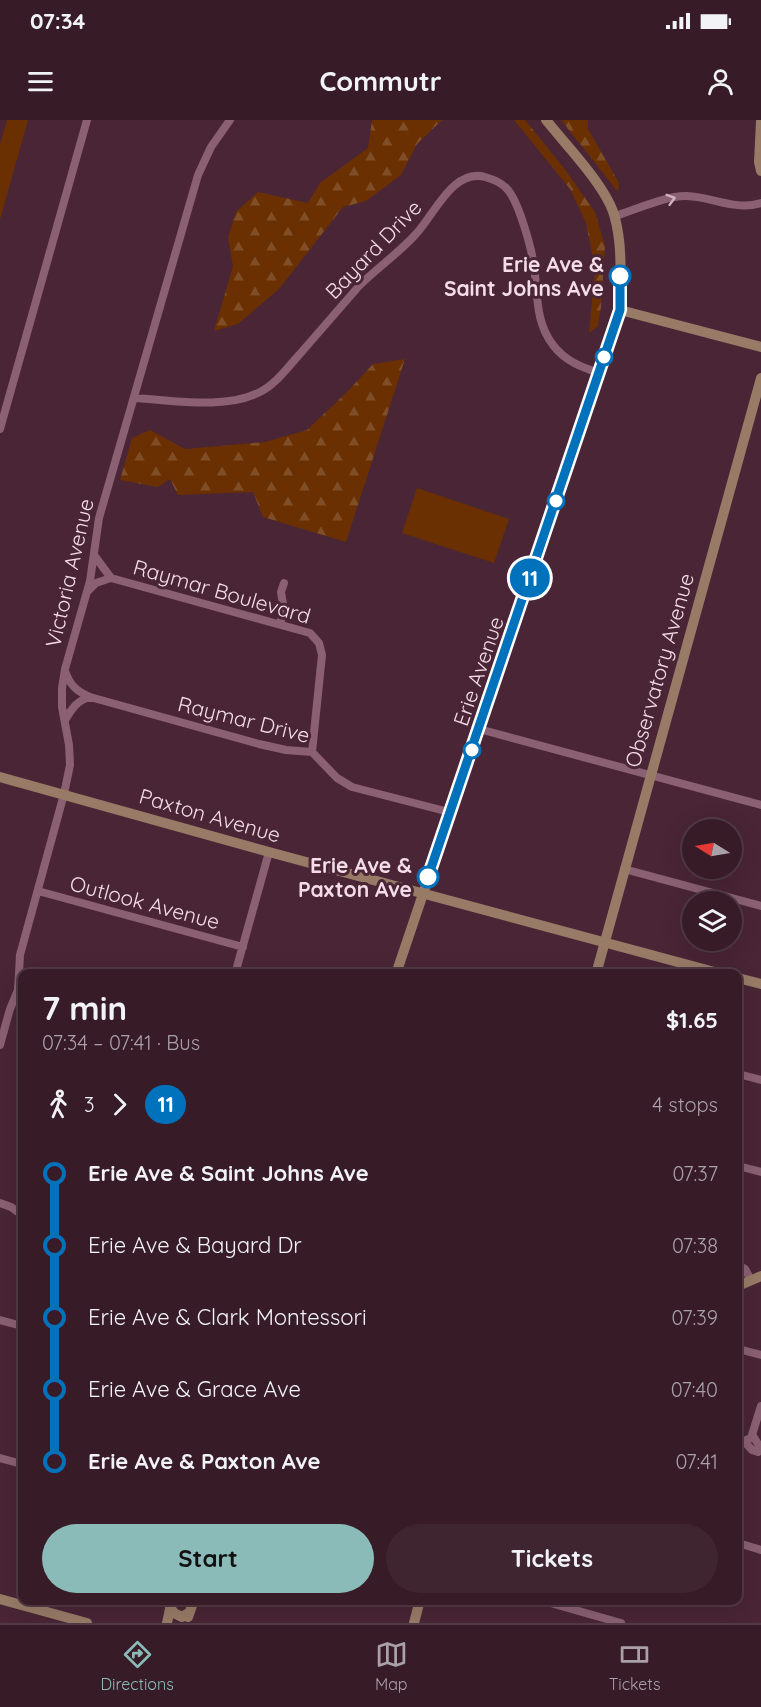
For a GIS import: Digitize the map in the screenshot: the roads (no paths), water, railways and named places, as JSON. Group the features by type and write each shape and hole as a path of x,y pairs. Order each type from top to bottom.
{"street":[{"path":"0,429 87,120"},
{"name":"Victoria Avenue","path":"20,969 20,955 70,765 62,698 64,669 87,592 99,518 198,175 211,147 230,120"},
{"name":"Erie Avenue","path":"398,969 620,310 620,248 615,216 599,187 546,120"},
{"path":"761,122 759,162 761,171"},
{"name":"Bayard Drive","path":"134,398 238,401 261,392 278,379 361,284 420,231 449,189 459,182 479,176 495,180 506,187 513,196 532,255 539,317 547,337 558,352 573,364 599,373"},
{"path":"615,216 680,196 704,198 732,206 752,206 761,203"},
{"path":"620,310 761,347"},
{"name":"Observatory Avenue","path":"597,969 761,378"},
{"name":"Raymar Boulevard","path":"94,555 111,578"},
{"name":"Raymar Boulevard","path":"87,592 96,583 111,578 310,633 321,648 312,752"},
{"path":"280,624 284,610 281,592 284,583"},
{"name":"Raymar Drive","path":"64,669 68,681 80,693 259,744 286,750 312,752 337,778 352,787 449,812"},
{"path":"65,720 73,706 81,699 90,696"},
{"path":"479,729 761,805"},
{"name":"Paxton Avenue","path":"0,777 704,969"},
{"path":"236,969 269,852"},
{"path":"624,869 761,906"},
{"name":"Outlook Avenue","path":"38,891 243,947"},
{"path":"742,979 761,984"},
{"name":"Victoria Avenue","path":"0,1045 10,1009 18,994"},
{"path":"742,1075 761,1080"},
{"path":"742,1167 761,1172"},
{"path":"0,1203 18,1212"},
{"path":"742,1267 756,1278 742,1284"},
{"path":"0,1320 18,1325"},
{"path":"742,1350 761,1355"},
{"path":"742,1440 749,1440 753,1436 761,1406"},
{"path":"742,1441 758,1452 758,1444 753,1436"},
{"path":"0,1458 18,1463"},
{"path":"742,1544 761,1550"},
{"path":"0,1599 18,1604"},
{"path":"22,1605 87,1623"},
{"path":"171,1605 174,1613 188,1618"},
{"path":"167,1623 171,1605"},
{"path":"414,1623 419,1605"},
{"path":"558,1605 621,1623"}],"place":[{"name":"Erie Ave & Saint Johns Ave","path":"620,276"},
{"name":"Erie Ave & Paxton Ave","path":"428,877"}]}
